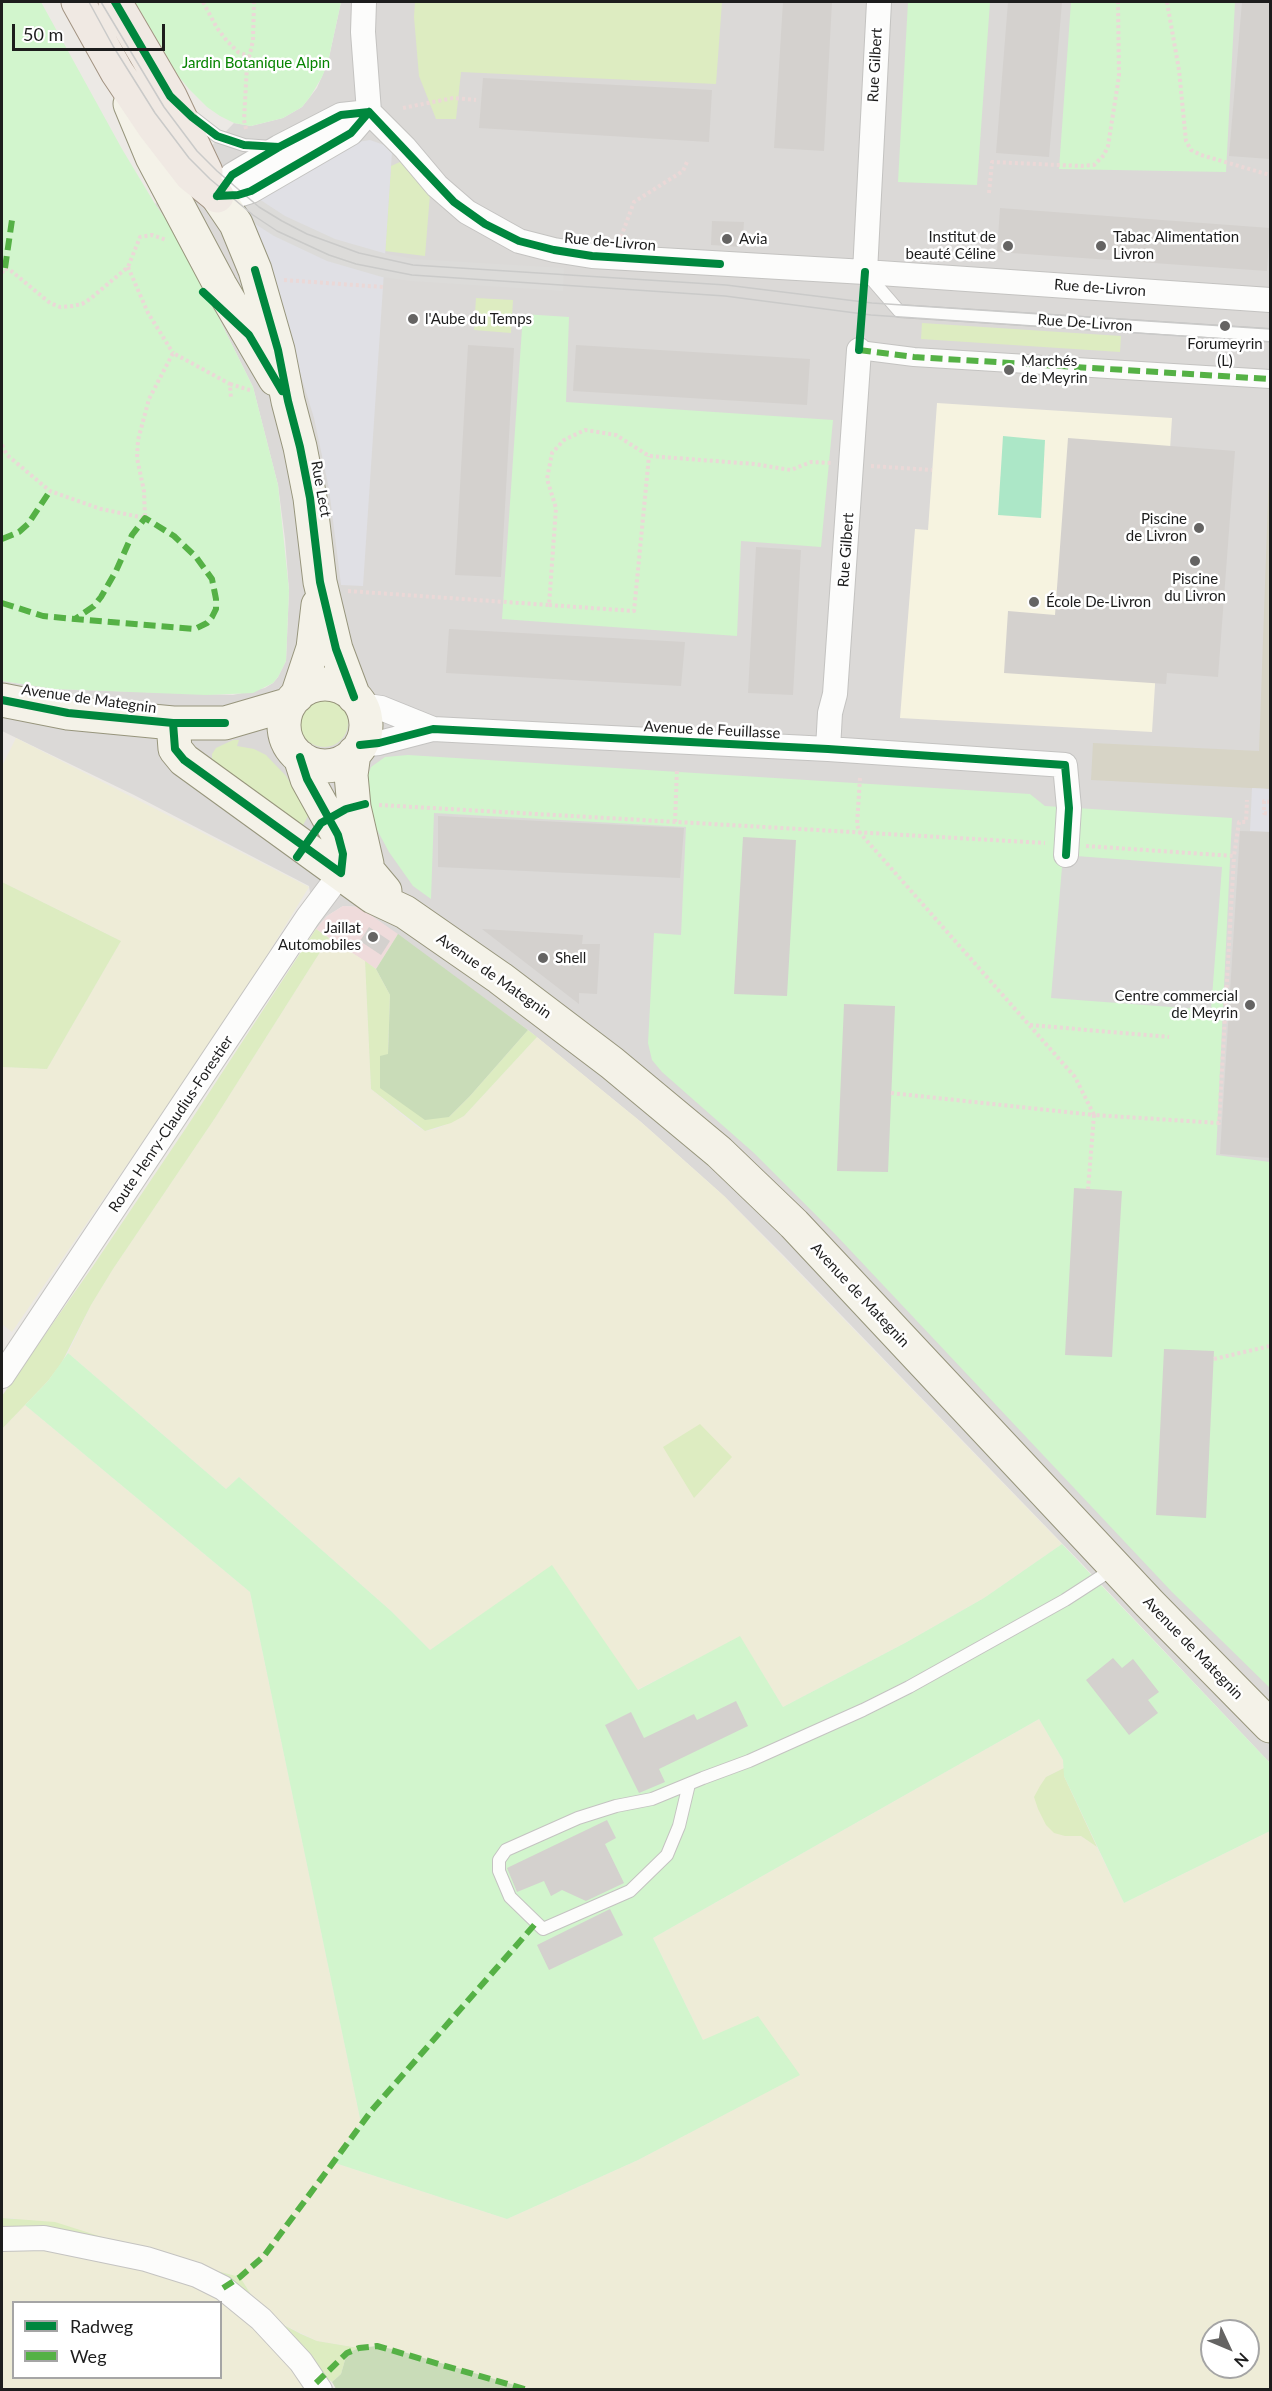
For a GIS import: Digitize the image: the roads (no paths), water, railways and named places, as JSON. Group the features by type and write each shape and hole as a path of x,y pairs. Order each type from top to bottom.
{"main road":[{"name":"Rue Lect","path":"78,2 117,72 191,175 217,196"},
{"name":"Rue Lect","path":"115,2 170,96 217,196 216,227 275,398"},
{"name":"Rue Lect","path":"117,72 152,157 220,285 300,447 332,586 336,649 357,701"},
{"name":"Rue Lect","path":"293,700 313,648 332,586"},
{"path":"355,871 351,775 365,725 357,701 336,686 326,684 305,689 293,700 284,724 288,742 296,754 315,765 332,765 347,759 357,749"},
{"name":"Avenue de Mategnin","path":"2,700 68,713 172,723 225,723 293,700"},
{"name":"Avenue de Mategnin","path":"172,723 175,748 184,760 355,871"},
{"name":"Avenue de Mategnin","path":"225,723 296,754 355,871 373,897 405,912 570,1029 670,1109 719,1152 794,1224 1149,1603 1270,1726"}],"street":[{"path":"217,196 238,195 251,191 351,133 369,112 363,32 364,2"},
{"name":"Rue Gilbert","path":"865,272 879,2"},
{"path":"217,196 230,177 279,147 341,115 369,112"},
{"name":"Rue de-Livron","path":"369,112 453,202 485,224 519,240 554,250 592,256 1270,300"},
{"path":"859,350 926,357 1270,379"},
{"name":"Rue Gilbert","path":"828,749 830,713 835,694 859,350"},
{"name":"Avenue de Feuillasse","path":"357,701 433,729"},
{"name":"Avenue de Feuillasse","path":"357,749 433,729 828,749 1065,765 1069,808 1066,855"},
{"name":"Route Henry-Claudius-Forestier","path":"2,1376 13,1353 308,917 355,871"},
{"path":"2,2238 44,2238 146,2259 197,2275 223,2288 261,2319 300,2362 320,2390"}],"lane":[{"path":"170,96 217,136 244,145 279,147"},
{"name":"Rue De-Livron","path":"865,272 899,311 1270,335"},
{"path":"689,1784 679,1826 668,1855 630,1891 543,1929 510,1897 499,1871 498,1860 506,1850 578,1818 616,1806 652,1799 689,1784 760,1756 909,1687 1065,1600 1117,1567"}],"tram line":[{"path":"89,2 113,46 155,113 189,158 210,179 253,215 277,231 329,255 356,264 412,275 725,296 871,315 1270,342"},
{"path":"101,2 164,107 197,151 217,171 259,207 282,221 307,234 359,253 413,265 726,285 872,303 1270,329"}],"place":[{"name":"Avia","path":"727,239"},
{"name":"Institut de beauté Céline","path":"1008,246"},
{"name":"Tabac Alimentation Livron","path":"1101,246"},
{"name":"l'Aube du Temps","path":"413,319"},
{"name":"Forumeyrin (L)","path":"1225,326"},
{"name":"Marchés de Meyrin","path":"1009,370"},
{"name":"Piscine de Livron","path":"1199,528"},
{"name":"Piscine du Livron","path":"1195,561"},
{"name":"École De-Livron","path":"1034,602"},
{"name":"Jaillat Automobiles","path":"373,937"},
{"name":"Shell","path":"543,958"},
{"name":"Centre commercial de Meyrin","path":"1250,1005"}],"park label":[{"name":"Jardin Botanique Alpin","path":"256,63"}]}
